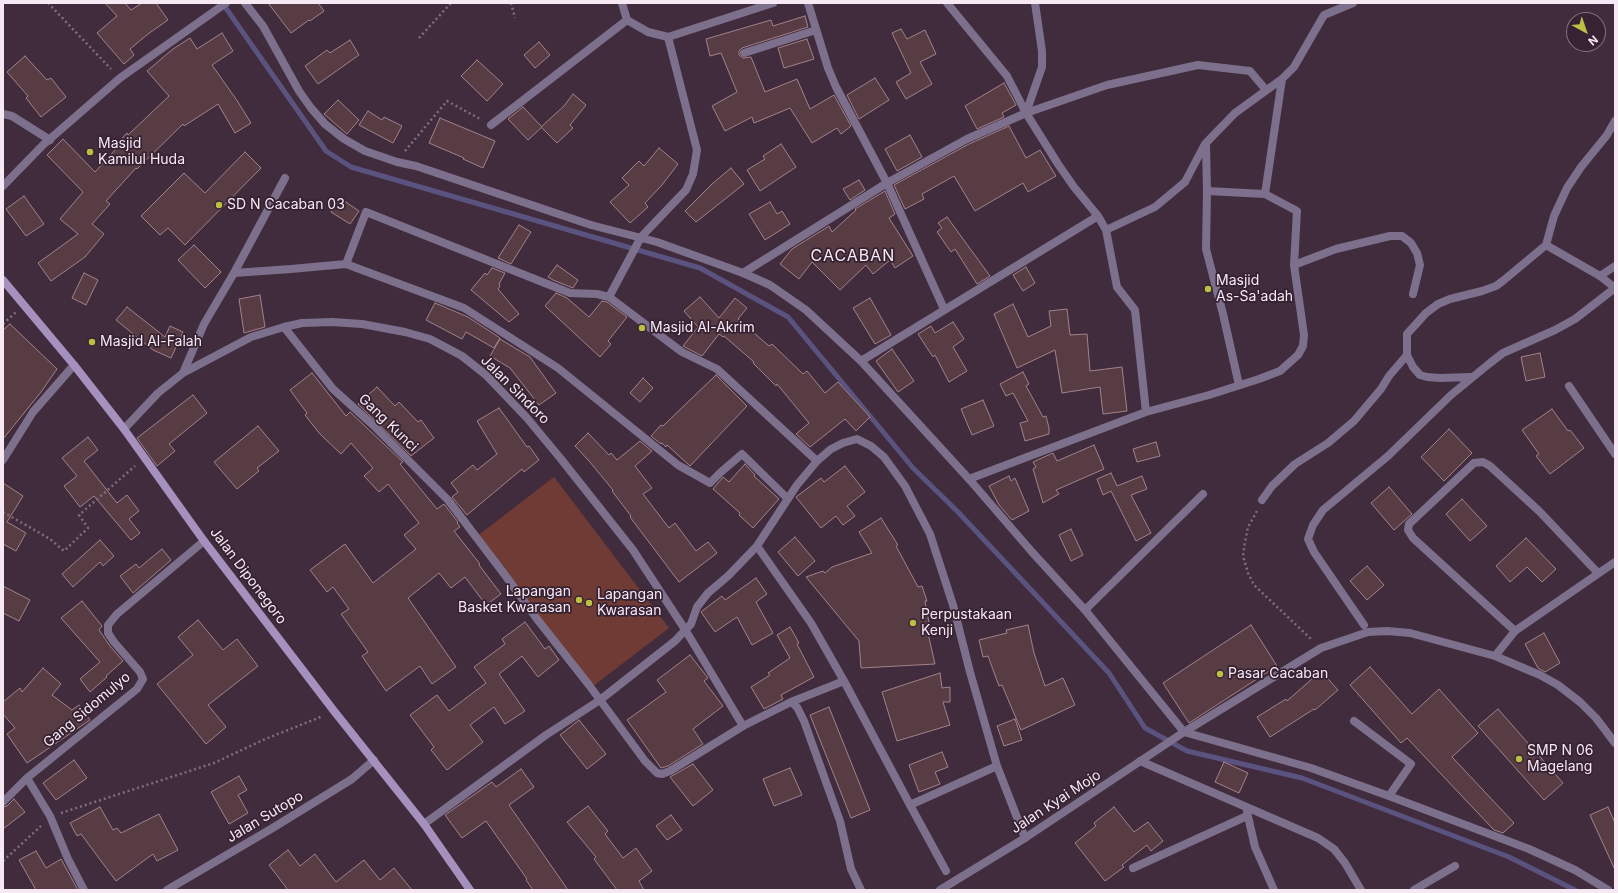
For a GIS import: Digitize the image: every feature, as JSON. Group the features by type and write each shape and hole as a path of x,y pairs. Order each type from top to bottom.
{"main road":[{"name":"Jalan Diponegoro","path":"3,280 74,365 124,429 204,541 334,711 424,824 470,890"}],"street":[{"path":"3,186 43,145 120,78 226,3"},
{"path":"246,3 276,46 299,91 311,108 325,124 344,139 365,151 397,162 416,166 591,225 743,273 770,285 795,301 861,361 969,479 1032,552 1085,610 1181,734 1311,768 1389,796 1529,848 1575,870 1608,890"},
{"path":"622,3 627,20 648,32 668,37 773,3"},
{"path":"808,3 828,68 836,87 887,183 944,309"},
{"path":"947,3 1007,76 1026,113 1058,164 1098,216 1106,230 1117,287 1135,310 1146,412"},
{"path":"1026,113 1042,67 1042,51 1035,3"},
{"path":"1106,230 1155,207 1185,182 1206,144 1236,113 1282,79 1294,67 1324,15 1353,3"},
{"path":"491,125 627,20"},
{"path":"744,53 816,30"},
{"path":"609,297 639,240 686,190 693,174 697,150 668,37"},
{"path":"743,273 887,183 967,139 1026,113 1108,85 1198,65 1250,71 1266,90"},
{"path":"1265,194 1282,79"},
{"path":"3,114 12,116 50,140"},
{"path":"1471,377 1427,377 1417,372 1407,355 1407,334 1426,313 1438,304 1450,299 1496,286 1546,245 1554,216 1567,188 1615,121"},
{"path":"1206,144 1206,249 1239,385"},
{"path":"183,373 204,324 234,273 285,178"},
{"path":"969,479 1146,412 1209,395 1280,371 1298,356 1303,346 1304,335 1294,265 1297,211 1265,194 1207,191"},
{"path":"346,264 366,212 570,293 596,294 609,297 682,352 717,369 817,461"},
{"path":"861,361 1098,216"},
{"path":"1294,265 1336,249 1390,236 1402,236 1411,244 1417,253 1420,265 1413,294"},
{"path":"1364,625 1314,552 1308,539 1313,525 1323,510 1388,456 1471,377 1503,353 1555,330 1575,319 1615,288 1600,276 1546,245"},
{"path":"234,273 346,264 464,308 558,368 678,465 710,483 742,454 788,499"},
{"path":"1600,276 1615,266"},
{"name":"Jalan Sindoro","path":"124,429 158,393 183,373 251,338 284,328 302,323 332,322 362,324 405,332 430,339 462,356 486,375 508,397 561,459 633,550 686,631 743,726"},
{"name":"Gang Kunci","path":"284,328 333,389 373,425 448,500 645,761 652,768 662,774 670,771 743,726"},
{"path":"1262,500 1272,486 1295,464 1328,443 1354,421 1407,355"},
{"path":"3,460 33,412 74,365"},
{"path":"1569,386 1615,454"},
{"path":"424,824 546,735 600,700 614,687 662,652 686,631 691,624 697,607 757,546 788,499 817,461 830,449 843,442 857,439 871,446 884,457 905,486 930,534 954,605 970,672 997,766 1025,838"},
{"path":"1515,632 1413,538 1408,530 1409,524 1474,463 1487,463 1538,511 1598,573"},
{"path":"1085,610 1203,494"},
{"name":"Gang Sidomulyo","path":"3,802 26,778 137,689 143,679 140,672 108,633 108,624 204,541"},
{"path":"757,546 812,623 946,871"},
{"path":"1494,656 1515,632 1615,562"},
{"name":"Jalan Kyai Mojo","path":"940,890 1025,838 1181,734 1321,648 1368,632 1387,631 1410,633 1494,656 1540,675 1558,685 1580,702 1596,718 1615,743"},
{"path":"743,726 790,702 844,681"},
{"path":"790,702 797,707 804,721 840,821 851,869 861,890"},
{"path":"1354,721 1411,764 1389,796"},
{"name":"Jalan Sutopo","path":"167,890 271,829 352,779 374,760"},
{"path":"1140,761 1247,813 1318,838 1334,849 1345,862 1361,890"},
{"path":"910,805 997,766"},
{"path":"26,778 50,816 68,859 84,890"},
{"path":"1133,868 1247,813"},
{"path":"1247,813 1255,847 1274,890"},
{"path":"1414,890 1455,866"}],"path":[{"path":"48,3 120,78"},
{"path":"419,38 451,3"},
{"path":"511,3 515,18"},
{"path":"397,162 448,101 491,125"},
{"path":"3,324 24,305"},
{"path":"3,512 50,539 64,550 88,528 79,515 145,458"},
{"path":"1262,500 1248,526 1243,556 1248,573 1254,585 1321,648"},
{"path":"3,861 50,816 214,763 263,740 334,711"}],"shaded area":[{"name":"Lapangan Kwarasan","path":"554,477 669,628 592,687 476,537"}],"building":[{"path":"105,3 125,3 131,10 142,3 156,3 168,20 130,49 134,55 124,64 97,33 117,16"},
{"path":"268,3 318,3 324,11 291,33"},
{"path":"805,16 808,27 742,48 739,51 739,55 743,58 751,57 765,92 797,79 810,109 834,95 851,126 841,134 837,128 812,143 790,108 754,123 752,117 725,131 712,106 737,92 721,53 710,56 706,39 771,20 773,26"},
{"path":"901,29 907,39 925,30 936,54 920,62 932,84 906,99 896,82 911,73 892,33"},
{"path":"222,33 233,51 212,65 251,123 235,133 218,104 184,126 183,124 137,169 136,168 106,201 110,204 92,224 104,234 85,257 51,281 38,263 78,234 60,219 83,192 47,155 63,139 95,172 116,149 114,147 127,133 128,135 169,96 147,71 173,49 190,38 197,49"},
{"path":"807,39 814,59 784,68 778,48"},
{"path":"350,40 359,55 318,84 305,66 327,50 330,53"},
{"path":"539,42 550,55 535,68 524,55"},
{"path":"25,56 47,80 51,78 66,97 41,117 26,98 28,96 7,72"},
{"path":"477,60 503,84 487,101 461,76"},
{"path":"875,78 889,100 859,119 847,95"},
{"path":"1004,83 1016,105 1002,113 1004,117 977,129 965,106"},
{"path":"573,94 586,105 570,125 573,128 557,143 541,127 564,106"},
{"path":"338,100 359,120 347,134 324,114"},
{"path":"523,107 542,127 528,140 508,119"},
{"path":"368,111 382,120 384,117 402,126 393,143 359,125"},
{"path":"440,118 495,141 483,168 429,143"},
{"path":"1009,126 1026,158 1040,150 1056,176 1028,192 1023,183 975,211 954,176 922,194 924,199 905,209 894,185 969,144"},
{"path":"910,135 922,157 897,171 885,149"},
{"path":"781,144 796,167 760,191 747,170 765,159 763,156"},
{"path":"659,148 678,164 662,185 645,203 648,207 630,223 610,202 629,185 622,178 639,161 644,166"},
{"path":"245,152 261,168 185,245 168,228 160,235 141,216 184,173 205,193"},
{"path":"731,168 744,184 696,222 685,211 712,184"},
{"path":"859,180 865,190 850,200 843,189"},
{"path":"885,191 895,214 889,218 913,256 895,268 890,260 873,274 866,265 840,290 812,262 799,279 780,264 792,249 829,226 832,232 856,210 855,209"},
{"path":"24,196 44,224 26,236 6,209"},
{"path":"340,198 359,211 350,224 331,212"},
{"path":"770,202 777,214 782,211 790,224 765,240 749,214"},
{"path":"947,217 990,276 977,284 955,249 951,252 937,232 942,228 938,223"},
{"path":"519,225 531,232 511,264 498,258"},
{"path":"194,245 221,272 205,288 178,260"},
{"path":"557,265 578,280 573,288 548,277"},
{"path":"1026,267 1035,283 1023,291 1013,275"},
{"path":"492,268 505,273 498,289 519,314 509,322 471,290 485,273 487,275"},
{"path":"84,273 98,280 86,305 72,298"},
{"path":"556,293 567,298 589,317 602,301 607,302 627,317 608,341 611,344 600,357 545,306"},
{"path":"260,295 265,327 244,333 239,299"},
{"path":"700,297 719,318 735,298 747,308 738,319 769,346 772,344 803,374 807,371 825,393 838,382 870,417 856,431 845,419 810,447 796,434 809,423 777,384 776,386 753,363 754,362 724,336 723,337 719,334 702,356 683,346 698,327 684,311"},
{"path":"870,298 891,335 875,344 853,308"},
{"path":"435,303 468,317 500,338 494,348 466,332 462,339 426,320"},
{"path":"1013,304 1028,337 1051,326 1049,311 1067,309 1070,335 1087,334 1090,371 1122,367 1127,411 1103,414 1100,387 1062,393 1055,350 1017,368 994,314"},
{"path":"127,307 165,337 170,326 183,332 171,358 153,350 116,320"},
{"path":"953,322 964,339 953,347 967,371 949,382 935,355 933,357 918,334 931,326 935,333"},
{"path":"10,324 57,369 41,392 3,439 3,330"},
{"path":"500,339 530,357 556,393 539,405 510,368 490,356"},
{"path":"892,349 914,381 898,392 876,361"},
{"path":"1540,353 1545,377 1526,381 1521,357"},
{"path":"1023,372 1029,384 1026,386 1043,417 1046,416 1049,428 1049,434 1025,441 1020,423 1028,421 1013,393 1006,396 1000,384"},
{"path":"312,373 346,416 350,412 403,462 400,464 437,509 444,504 458,522 457,523 460,527 454,531 501,594 486,605 465,577 451,588 439,573 408,598 456,667 432,684 420,666 386,691 362,656 368,652 341,614 349,609 333,587 327,592 310,570 345,544 373,583 416,549 404,535 419,523 388,484 379,492 364,476 373,468 351,443 341,454 320,434 305,415 307,413 290,390"},
{"path":"716,375 747,406 690,466 667,445 666,447 651,436"},
{"path":"643,378 653,388 640,402 630,393"},
{"path":"377,387 395,406 399,402 418,422 421,420 434,438 411,456 358,404"},
{"path":"193,395 207,413 169,444 175,451 157,466 137,438"},
{"path":"983,400 994,426 972,435 961,409"},
{"path":"499,408 527,447 529,446 539,460 524,472 522,469 467,515 452,497 458,492 451,483 473,465 477,470 497,454 477,421"},
{"path":"1552,409 1568,431 1570,430 1584,448 1550,474 1536,456 1539,454 1522,430"},
{"path":"258,426 279,451 257,468 259,471 237,489 214,462"},
{"path":"1449,429 1472,453 1444,481 1421,457"},
{"path":"588,433 609,455 611,453 617,460 640,441 652,451 635,466 652,488 643,494 669,528 675,523 696,551 708,542 717,553 679,582 630,517 631,516 612,491 613,490 575,446"},
{"path":"88,437 98,450 84,461 117,503 127,495 139,511 129,519 140,533 131,540 94,496 80,507 64,486 77,476 62,458"},
{"path":"1156,442 1160,456 1137,462 1133,449"},
{"path":"1094,445 1104,469 1056,490 1059,494 1043,503 1033,469 1036,467 1033,462 1053,453 1057,461"},
{"path":"745,464 755,475 754,476 779,499 753,528 739,515 740,513 713,489 723,477 729,482"},
{"path":"845,466 865,492 847,506 855,516 843,525 836,516 821,528 796,497 821,478 824,482"},
{"path":"1111,473 1117,486 1142,476 1147,489 1131,495 1151,533 1136,541 1111,491 1103,495 1097,479"},
{"path":"1009,476 1011,481 1015,478 1029,511 1012,520 999,505 989,486"},
{"path":"3,483 23,496 7,522 26,533 16,551 3,544"},
{"path":"1389,487 1412,514 1394,530 1371,503"},
{"path":"1462,499 1487,526 1470,541 1446,514"},
{"path":"881,518 898,545 896,546 918,587 922,586 927,601 925,601 930,628 927,629 935,664 861,668 859,641 806,577 823,571 825,573 832,567 872,553 859,532"},
{"path":"1071,529 1083,555 1071,561 1059,535"},
{"path":"795,537 815,561 798,576 778,552"},
{"path":"1526,538 1556,569 1542,582 1527,567 1510,582 1496,566"},
{"path":"100,540 114,556 103,566 100,562 73,587 62,574"},
{"path":"162,549 171,560 133,593 120,576 136,564 139,568"},
{"path":"1367,566 1384,585 1367,600 1350,581"},
{"path":"756,578 767,594 756,602 773,633 752,645 737,617 715,632 701,612 722,596 725,600"},
{"path":"3,586 30,600 19,621 3,613"},
{"path":"82,601 102,626 99,630 123,661 90,692 80,679 100,662 61,618"},
{"path":"198,620 223,650 237,639 258,666 208,705 226,727 206,744 157,684 193,655 178,637"},
{"path":"525,622 545,649 549,646 559,660 538,677 522,656 499,674 525,711 505,724 494,707 470,725 483,742 447,770 431,750 434,747 410,715 437,695 449,711 486,683 474,667 505,644 502,639"},
{"path":"1028,625 1034,653 1045,686 1063,678 1075,705 1021,730 1002,685 999,686 988,656 983,657 979,640 1007,633 1006,630"},
{"name":"Pasar Cacaban","path":"1251,625 1277,666 1189,723 1163,683"},
{"path":"790,627 814,677 781,695 783,699 764,709 751,687 770,675 768,673 790,658 777,635"},
{"path":"1544,633 1560,663 1545,672 1538,668 1525,644"},
{"path":"690,655 708,678 704,681 723,706 693,729 703,744 668,766 661,768 627,720 666,692 657,680"},
{"path":"1370,667 1412,714 1439,689 1478,733 1452,757 1514,823 1503,833 1494,830 1407,738 1401,743 1350,685"},
{"path":"43,668 61,684 52,695 72,710 79,705 90,720 27,763 7,734 15,728 3,714 3,702 20,688 22,692"},
{"path":"1321,671 1338,690 1315,710 1314,709 1270,737 1257,717 1286,699 1287,701"},
{"path":"940,673 942,688 950,687 950,702 943,702 950,725 897,741 882,692"},
{"path":"829,707 870,810 851,818 810,715"},
{"path":"1498,709 1563,783 1544,800 1478,726"},
{"path":"1015,719 1022,740 1004,746 997,726"},
{"path":"579,720 606,754 587,769 560,735"},
{"path":"942,752 948,767 935,772 940,784 919,792 909,765"},
{"path":"74,760 87,778 56,800 43,783"},
{"path":"1224,762 1248,773 1239,793 1215,782"},
{"path":"693,764 713,790 693,806 670,777"},
{"path":"790,768 802,795 774,806 763,779"},
{"path":"521,769 534,787 509,805 568,890 533,890 526,880 527,879 486,821 462,838 445,815 492,782 496,787"},
{"path":"239,776 247,790 238,795 248,813 229,824 211,792"},
{"path":"14,799 25,812 3,829 3,807 7,806"},
{"path":"588,806 608,831 605,834 623,858 636,848 652,871 639,881 644,890 617,890 594,859 596,857 567,822"},
{"path":"100,807 113,830 117,828 121,833 159,814 178,850 157,861 153,854 116,881 81,834 77,836 70,823"},
{"path":"1114,807 1134,832 1148,822 1163,841 1151,851 1147,845 1122,865 1124,867 1105,881 1075,843 1096,826 1094,823"},
{"path":"1608,807 1615,823 1615,870 1590,815"},
{"path":"671,815 682,830 667,840 656,826"},
{"path":"288,850 300,866 315,854 336,882 364,860 380,880 394,868 412,890 288,890 269,865"},
{"path":"36,851 46,868 61,859 78,890 36,890 19,860"}],"waterway":[{"path":"223,4 326,151 351,167 700,268 788,317 913,468 958,512 1109,673 1145,728 1187,751 1302,778 1509,857 1575,890"}],"place":[{"name":"Masjid Kamilul Huda","path":"90,152"},
{"name":"SD N Cacaban 03","path":"219,205"},
{"name":"Masjid As-Sa'adah","path":"1208,289"},
{"name":"Masjid Al-Akrim","path":"642,328"},
{"name":"Masjid Al-Falah","path":"92,342"},
{"name":"Lapangan Basket Kwarasan","path":"579,600"},
{"name":"Lapangan Kwarasan","path":"589,603"},
{"name":"Perpustakaan Kenji","path":"913,623"},
{"name":"Pasar Cacaban","path":"1220,674"},
{"name":"SMP N 06 Magelang","path":"1519,759"}],"district":[{"name":"CACABAN","path":"853,256"}]}
